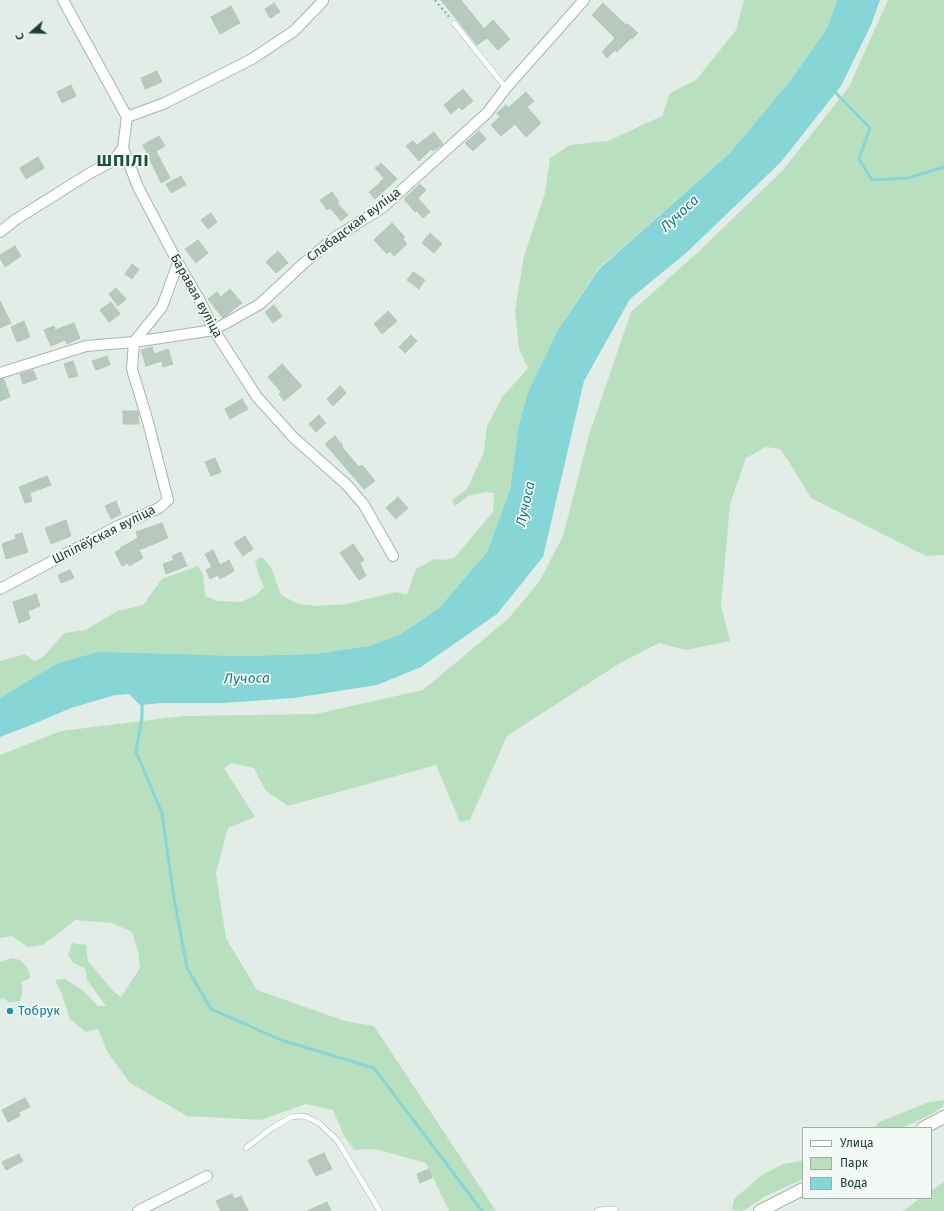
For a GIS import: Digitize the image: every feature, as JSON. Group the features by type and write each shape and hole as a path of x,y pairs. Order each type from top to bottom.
{"street":[{"path":"63,0 127,118 165,103 252,59 294,31 323,1"},
{"name":"Слабадская вуліца","path":"0,373 86,346 134,342 214,330 260,304 303,264 334,238 382,208 487,113 506,88 584,0"},
{"name":"Баравая вуліца","path":"127,118 123,148 138,187 178,263 199,299 214,330 258,397 294,438 347,485 364,505 393,556"},
{"path":"0,232 14,220 113,161 123,148"},
{"path":"134,342 162,307 178,263"},
{"name":"Шпілёўская вуліца","path":"0,590 118,526 159,508 168,500 148,422 132,369 134,342"},
{"path":"925,1127 944,1117"},
{"path":"138,1211 207,1176"},
{"path":"760,1211 802,1189"}],"lane":[{"path":"454,23 506,88"},
{"path":"246,1148 272,1128 291,1117 304,1116 319,1123 337,1140 380,1211"},
{"path":"597,1211 614,1209 616,1211"}],"path":[{"path":"435,0 454,23"}],"green space":[{"path":"744,0 837,0 828,27 789,82 730,153 598,269 558,330 528,392 519,424 510,490 487,552 439,608 399,635 369,646 314,654 242,656 144,654 56,664 0,698 0,661 25,654 34,661 43,657 64,633 85,630 118,611 143,605 162,579 198,566 203,574 205,596 218,601 241,602 256,595 264,587 255,561 262,557 271,567 281,595 298,604 317,606 347,604 395,592 407,595 416,569 434,559 443,560 454,558 493,512 494,493 485,492 468,496 455,506 452,500 467,489 484,452 487,426 503,396 528,368 519,349 515,311 524,256 545,193 550,158 570,145 608,141 662,116 670,93 696,80 736,30"},
{"path":"888,0 944,0 944,555 926,556 811,498 780,449 766,447 746,458 730,504 721,605 730,641 686,650 659,643 620,663 507,736 470,820 460,822 436,765 288,806 266,791 254,768 231,763 224,768 255,817 228,828 216,873 226,938 257,990 345,1021 374,1026 496,1211 449,1211 426,1163 375,1149 354,1150 344,1136 333,1110 306,1104 261,1120 187,1116 130,1083 108,1053 98,1029 86,1032 70,1019 55,980 65,979 84,991 98,1006 106,1006 87,980 85,968 73,963 68,955 72,943 86,945 88,961 113,991 121,997 140,968 138,951 132,932 112,923 75,920 42,945 27,947 12,936 0,938 0,755 61,731 183,716 316,714 423,690 508,619 539,582 563,536 589,435 631,312 697,253 782,171 849,87"},
{"path":"11,958 20,960 29,970 30,978 22,982 20,1001 10,1003 3,998 0,999 0,962"},
{"path":"944,1100 943,1107 904,1127 875,1127 879,1122 929,1102"},
{"path":"802,1161 802,1179 764,1197 742,1211 732,1210 734,1199 762,1175 783,1164"},
{"path":"944,1182 944,1211 903,1211 919,1199 932,1199 932,1190"}],"water":[{"name":"Лучоса","path":"837,0 880,0 871,25 841,86 781,162 686,253 630,299 584,381 543,557 497,614 421,667 377,685 294,698 223,703 162,703 140,705 129,694 115,695 71,708 0,737 0,698 56,664 98,652 241,656 314,654 369,646 399,635 439,608 487,552 510,490 519,424 528,392 558,330 599,269 730,153 789,82 828,27"}],"building":[{"path":"441,0 461,0 484,29 493,20 510,39 498,50 487,38 477,45"},
{"path":"274,3 280,12 270,18 265,9"},
{"path":"603,3 626,25 628,24 638,33 617,52 615,50 607,58 602,52 615,38 592,15"},
{"path":"231,6 240,23 220,34 211,17"},
{"path":"157,71 162,82 145,89 141,78"},
{"path":"71,85 76,96 62,103 57,92"},
{"path":"463,89 473,101 462,110 459,107 451,114 444,105"},
{"path":"526,92 534,101 527,107 541,123 526,137 515,124 501,136 491,125 500,117 497,113 506,105 508,108"},
{"path":"479,131 486,139 473,151 465,143"},
{"path":"434,132 443,144 433,151 431,149 419,161 406,146 413,141 417,145"},
{"path":"159,136 165,146 156,151 170,178 161,183 143,145"},
{"path":"38,157 44,168 26,179 20,168"},
{"path":"381,163 397,179 375,199 369,192 384,178 375,168"},
{"path":"181,176 186,185 171,193 166,184"},
{"path":"420,184 426,190 418,198 430,212 423,218 417,211 415,212 404,199"},
{"path":"332,192 339,202 337,203 348,215 341,221 330,208 327,210 320,200"},
{"path":"211,213 217,222 208,229 201,220"},
{"path":"392,223 405,237 403,239 407,244 394,256 390,251 387,254 374,240"},
{"path":"430,233 442,244 434,253 422,243"},
{"path":"198,240 208,253 196,263 185,249"},
{"path":"15,246 21,256 5,267 0,255"},
{"path":"278,251 288,263 276,273 266,262"},
{"path":"132,264 139,269 132,279 125,274"},
{"path":"413,272 425,280 419,289 407,280"},
{"path":"116,288 126,299 118,306 109,294"},
{"path":"230,289 242,303 223,318 208,299 217,292 221,297"},
{"path":"0,301 11,323 0,328"},
{"path":"111,302 120,314 109,322 100,310"},
{"path":"274,305 282,316 273,323 265,312"},
{"path":"388,311 397,321 382,334 374,324"},
{"path":"24,321 30,337 17,342 11,327"},
{"path":"74,323 80,338 67,344 65,340 51,346 44,330 54,326 55,330"},
{"path":"411,335 417,341 405,353 399,347"},
{"path":"152,347 154,354 168,349 173,364 163,367 162,361 146,366 141,350"},
{"path":"107,356 110,365 96,370 92,361"},
{"path":"73,361 78,376 69,378 64,364"},
{"path":"282,364 302,386 284,401 279,394 281,392 268,377"},
{"path":"33,370 37,379 23,384 20,374"},
{"path":"0,379 4,379 10,397 0,401"},
{"path":"340,386 346,393 333,406 327,399"},
{"path":"242,399 248,409 230,419 225,409"},
{"path":"123,411 138,411 139,424 123,424"},
{"path":"319,415 326,423 316,432 309,424"},
{"path":"335,436 359,467 362,465 375,481 364,489 325,444"},
{"path":"215,458 221,472 211,476 205,462"},
{"path":"47,476 51,485 30,493 32,501 25,503 19,487"},
{"path":"398,497 408,508 396,519 386,508"},
{"path":"116,501 121,514 111,519 105,506"},
{"path":"66,520 71,536 51,544 45,528"},
{"path":"162,523 168,538 139,550 143,558 129,566 128,563 122,566 115,552 138,538 136,532"},
{"path":"22,533 28,552 6,559 2,544 16,539 15,535"},
{"path":"245,536 253,549 243,556 234,543"},
{"path":"353,544 364,560 360,563 366,576 359,580 340,553"},
{"path":"213,550 220,565 229,560 234,571 220,579 218,575 210,579 206,570 212,567 205,554"},
{"path":"181,552 187,566 166,574 163,564 174,560 172,556"},
{"path":"70,570 74,578 61,583 58,575"},
{"path":"36,594 40,606 28,611 30,619 19,623 13,602"},
{"path":"25,1098 30,1107 19,1112 20,1116 8,1122 2,1110"},
{"path":"324,1153 332,1169 316,1176 308,1160"},
{"path":"19,1154 23,1161 6,1170 2,1162"},
{"path":"429,1169 432,1178 420,1183 417,1174"},
{"path":"232,1194 234,1199 241,1196 248,1211 221,1211 216,1201"},
{"path":"327,1202 331,1211 307,1211"}],"waterway":[{"path":"833,90 870,128 859,159 872,180 908,178 944,167"},
{"path":"142,702 142,717 136,752 162,813 174,898 187,968 211,1009 281,1040 374,1068 482,1211"}],"place":[{"name":"Тобрук","path":"10,1011"}],"district":[{"name":"ШПІЛІ","path":"123,161"}]}
